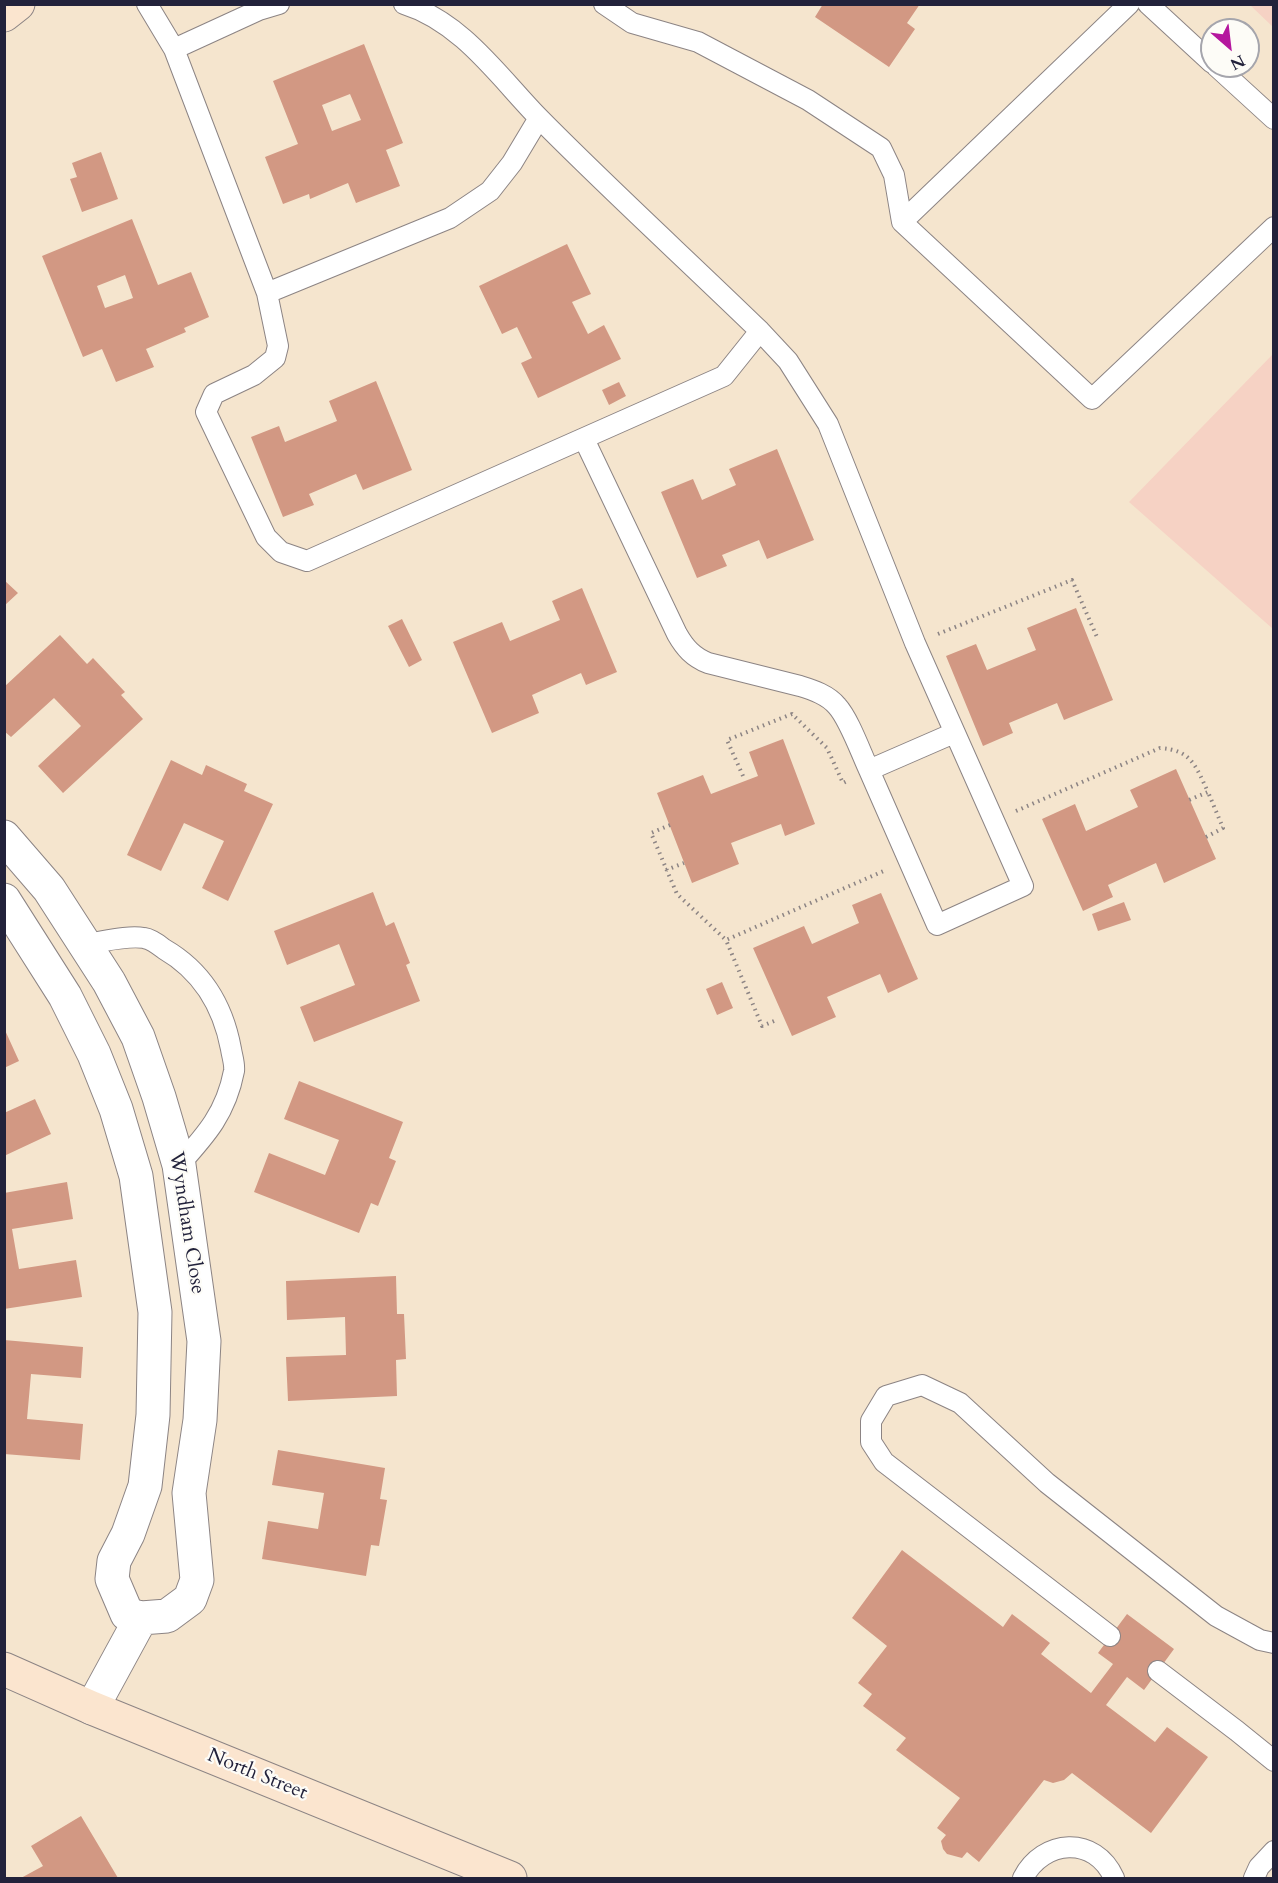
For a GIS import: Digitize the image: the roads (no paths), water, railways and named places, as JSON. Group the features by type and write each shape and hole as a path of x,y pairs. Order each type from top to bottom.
{"main road":[{"path":"4,15 18,4"},
{"name":"North Street","path":"4,1669 92,1708 510,1878"}],"street":[{"name":"Wyndham Close","path":"4,837 49,889 109,982 138,1037 179,1165 204,1341 200,1420 189,1493 197,1580 190,1599 167,1617 141,1618"},
{"path":"4,900 65,996 94,1054 116,1109 136,1176 155,1312 153,1415 145,1486 128,1534 114,1561 112,1579 128,1614 141,1618 92,1708"},
{"path":"136,1176 179,1165"},
{"path":"145,1486 189,1493"}],"lane":[{"path":"147,4 174,48 267,293 278,346 275,358 254,375 214,394 206,412 266,537 281,552 307,561 724,376 760,331"},
{"path":"174,48 259,10 279,4"},
{"path":"404,4 422,10 462,37 539,118 760,331 788,361 828,424 915,643 1023,886 937,925 869,770 837,706 814,691 708,663 697,658 685,648 676,634 584,439"},
{"path":"604,4 632,23 698,42 808,100 881,147 894,174 902,222 1092,399 1274,227"},
{"path":"902,222 1130,4"},
{"path":"1148,4 1200,52"},
{"path":"1229,78 1274,119"},
{"path":"267,293 450,219 490,191 512,163 539,118"},
{"path":"869,770 954,733"},
{"path":"85,944 116,939 145,938 192,968 207,987 222,1015 235,1068 226,1099 212,1128 179,1165"},
{"path":"1110,1636 884,1462 870,1442 871,1421 886,1396 922,1385 960,1403 1047,1483 1216,1616 1260,1640 1274,1643"},
{"path":"1158,1671 1274,1761"},
{"path":"1023,1878 1029,1866 1042,1855 1058,1848 1074,1847 1091,1852 1104,1862 1114,1878"},
{"path":"1254,1878 1259,1867 1274,1851"}]}
